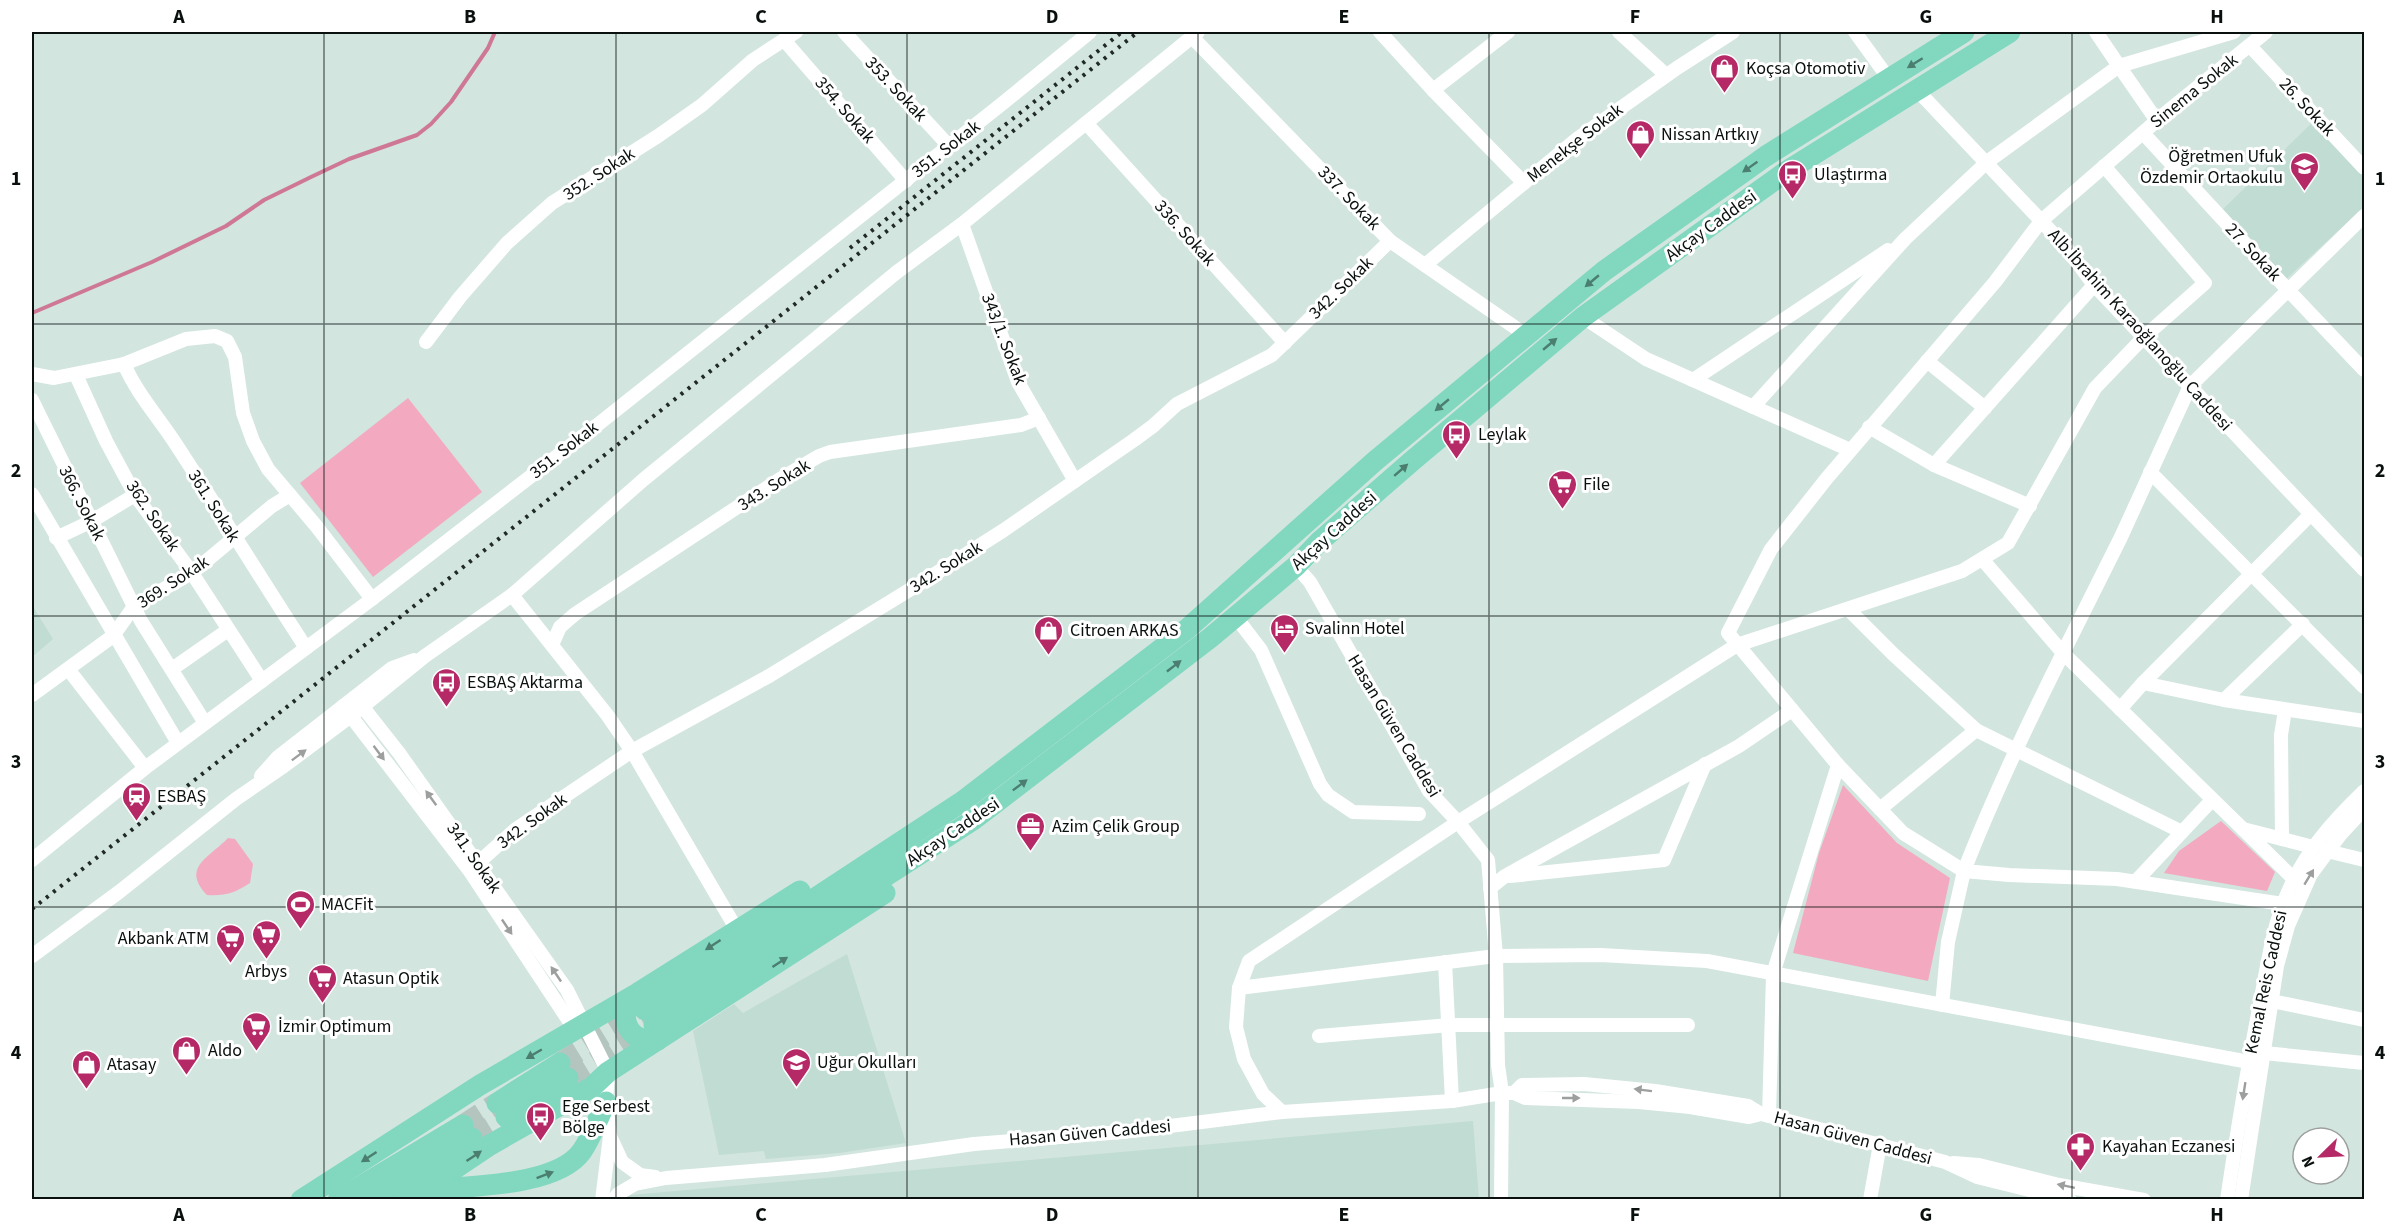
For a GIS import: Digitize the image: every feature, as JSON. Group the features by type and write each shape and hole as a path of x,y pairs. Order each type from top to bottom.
{"highway":[{"name":"Akçay Caddesi","path":"649,1017 963,801 1187,629 1375,461 1604,271 1766,156 1964,32"},
{"name":"Akçay Caddesi","path":"649,1017 852,916 946,850 973,820 1066,750 1296,566 1319,542 1386,483 1583,317 1787,171 2010,32"},
{"path":"416,1195 490,1145 592,1087 608,1072 649,1017 737,930 902,826 963,801"},
{"path":"301,1200 480,1085 580,1028 649,1017"},
{"path":"502,1110 564,1071"},
{"path":"416,1195 534,1180 567,1167 582,1151 606,1102"},
{"path":"338,1200 467,1132 373,1200"}],"street":[{"name":"352. Sokak","path":"426,342 460,297 507,243 552,203 658,136 702,105 753,60 796,32"},
{"name":"353. Sokak","path":"844,32 949,146"},
{"name":"351. Sokak","path":"32,860 145,768 372,599 614,412 1090,32"},
{"path":"1380,32 1524,183"},
{"path":"1433,90 1508,32"},
{"path":"1619,32 1666,75"},
{"name":"Menekşe Sokak","path":"1425,265 1577,139 1666,75 1733,32"},
{"path":"1855,32 1889,79"},
{"path":"2096,32 2157,121"},
{"path":"1753,407 1905,239 1987,162 2119,66 2234,32"},
{"name":"Sinema Sokak","path":"1737,645 1728,633 1771,549 1869,427 1995,282 2041,221 2157,121 2266,32"},
{"path":"32,956 251,789 278,757 512,595 652,472 897,272 962,224 1195,34"},
{"name":"337. Sokak","path":"1195,34 1390,241 1526,335"},
{"name":"354. Sokak","path":"784,40 906,181"},
{"name":"26. Sokak","path":"2250,46 2364,168"},
{"name":"Alb.İbrahim Karaoğlanoğlu Caddesi","path":"1916,89 2065,246 2094,285 2364,570"},
{"name":"336. Sokak","path":"1086,123 1285,343"},
{"name":"27. Sokak","path":"2143,133 2364,370"},
{"path":"1282,1112 1263,1094 1244,1059 1236,1027 1239,988 1250,961 1458,822 1737,645 1962,571 2008,543 2095,388 2144,337 2205,283 2104,166"},
{"path":"1942,1005 1948,942 1964,871 1985,817 2190,386 2364,216"},
{"name":"343/1. Sokak","path":"962,224 1018,382 1075,481"},
{"path":"1693,380 1905,239"},
{"name":"342. Sokak","path":"478,863 516,830 632,751 769,676 924,581 1075,481 1153,426 1177,404 1272,355 1390,241"},
{"path":"1934,465 2094,285"},
{"path":"1583,317 1646,359 1850,450"},
{"path":"32,374 54,378 76,375 124,364 186,339 214,336 227,341 235,357 243,413 253,441 268,469 372,599"},
{"path":"1927,360 1985,408"},
{"name":"361. Sokak","path":"124,364 135,388 179,448 234,539 306,648"},
{"name":"362. Sokak","path":"76,375 106,441 135,495 192,573 262,681"},
{"name":"366. Sokak","path":"32,400 90,522 135,605 141,621 206,723"},
{"name":"343. Sokak","path":"552,645 560,627 575,614 780,479 819,456 831,452 1021,425 1039,418"},
{"path":"1869,427 1934,465 2030,506"},
{"path":"2150,472 2364,687"},
{"path":"32,494 113,636 178,743"},
{"path":"56,538 90,522 135,495"},
{"name":"369. Sokak","path":"32,695 113,636 135,605 192,573 272,506 290,495"},
{"path":"2120,709 2143,683 2312,514"},
{"path":"1982,559 2063,654 2294,879"},
{"name":"Hasan Güven Caddesi","path":"1296,566 1310,582 1429,791 1458,822 1488,860 1496,956 1498,1065 1508,1093 1501,1200"},
{"path":"512,595 609,716 737,930"},
{"path":"1848,609 1976,730 2182,832"},
{"path":"1235,616 1261,650 1320,784 1329,795 1353,812 1419,814"},
{"path":"2224,700 2303,624"},
{"path":"172,669 228,630"},
{"path":"1737,645 1838,765 1904,833 1964,871 2136,881 2283,904"},
{"path":"68,669 145,768"},
{"path":"2143,683 2224,700 2364,721"},
{"name":"341. Sokak","path":"359,701 478,863 567,990 580,1028"},
{"path":"1490,888 1505,876 1739,746 1792,710"},
{"path":"2282,839 2281,735 2285,710"},
{"name":"341. Sokak","path":"347,711 469,870 580,1028"},
{"path":"1880,809 1976,730"},
{"path":"1505,876 1664,860 1706,764"},
{"path":"1765,1115 1773,974 1838,765"},
{"name":"Kemal Reis Caddesi","path":"2241,1200 2279,957 2291,916 2328,829 2364,791"},
{"path":"2136,881 2212,800"},
{"name":"Kemal Reis Caddesi","path":"2226,1200 2267,966 2283,904 2294,879 2320,849 2364,809"},
{"path":"2240,828 2364,860"},
{"path":"1239,988 1496,956 1601,955 1707,961 2249,1062"},
{"path":"1445,962 1450,1025 1452,1101"},
{"path":"2272,1001 2364,1020"},
{"path":"1319,1036 1450,1025 1688,1025"},
{"path":"580,1028 608,1072 606,1102 610,1136 602,1200"},
{"path":"2264,1053 2364,1063"},
{"name":"Hasan Güven Caddesi","path":"666,1178 825,1165 974,1144 1122,1132 1282,1112 1452,1101 1508,1093 1522,1085 1584,1084 1620,1087 1748,1106 1765,1115 1945,1162 2020,1194 2070,1200"},
{"path":"610,1136 622,1162 640,1175 666,1178"},
{"path":"1870,1200 1880,1144"},
{"name":"Hasan Güven Caddesi","path":"1945,1162 1979,1165 2060,1185 2144,1200"},
{"path":"614,1200 618,1194 635,1184 666,1178"}],"shaded area":[{"name":"Öğretmen Ufuk Özdemir Ortaokulu","path":"2314,121 2364,174 2364,207 2286,279 2223,209"},
{"path":"408,398 482,492 373,577 300,483"},
{"path":"32,605 53,639 32,657"},
{"path":"1843,785 1897,843 1950,878 1928,981 1793,953 1819,853"},
{"path":"2221,821 2275,872 2267,891 2164,873 2179,851"},
{"path":"228,838 235,839 253,864 250,883 230,893 207,895 200,885 197,870 206,857"},
{"name":"Uğur Okulları","path":"847,954 906,1143 839,1153 766,1159 764,1151 719,1155 693,1031 734,1004 743,1013"},
{"path":"1473,1121 1479,1199 617,1200 619,1196"}],"waterway":[{"path":"32,313 152,262 226,226 264,200 349,159 417,135 431,124 451,102 488,48 495,32"}],"tunnel":[{"path":"560,1063 642,1012"},
{"path":"568,1078 649,1028"},
{"path":"463,1125 497,1103"},
{"path":"472,1138 506,1117"}],"railway":[{"path":"850,248 1122,32"},
{"path":"32,909 1138,32"}],"place":[{"name":"Koçsa Otomotiv","path":"1725,94"},
{"name":"Nissan Artkıy","path":"1640,160"},
{"name":"Öğretmen Ufuk Özdemir Ortaokulu","path":"2304,192"},
{"name":"Ulaştırma","path":"1793,200"},
{"name":"Leylak","path":"1457,460"},
{"name":"File","path":"1562,510"},
{"name":"Svalinn Hotel","path":"1284,654"},
{"name":"Citroen ARKAS","path":"1049,656"},
{"name":"ESBAŞ Aktarma","path":"446,708"},
{"name":"ESBAŞ","path":"136,822"},
{"name":"Azim Çelik Group","path":"1031,852"},
{"name":"MACFit","path":"300,930"},
{"name":"Arbys","path":"266,960"},
{"name":"Akbank ATM","path":"230,964"},
{"name":"Atasun Optik","path":"322,1004"},
{"name":"İzmir Optimum","path":"257,1052"},
{"name":"Aldo","path":"187,1076"},
{"name":"Uğur Okulları","path":"796,1088"},
{"name":"Atasay","path":"86,1090"},
{"name":"Ege Serbest Bölge","path":"541,1142"},
{"name":"Kayahan Eczanesi","path":"2081,1172"}]}
